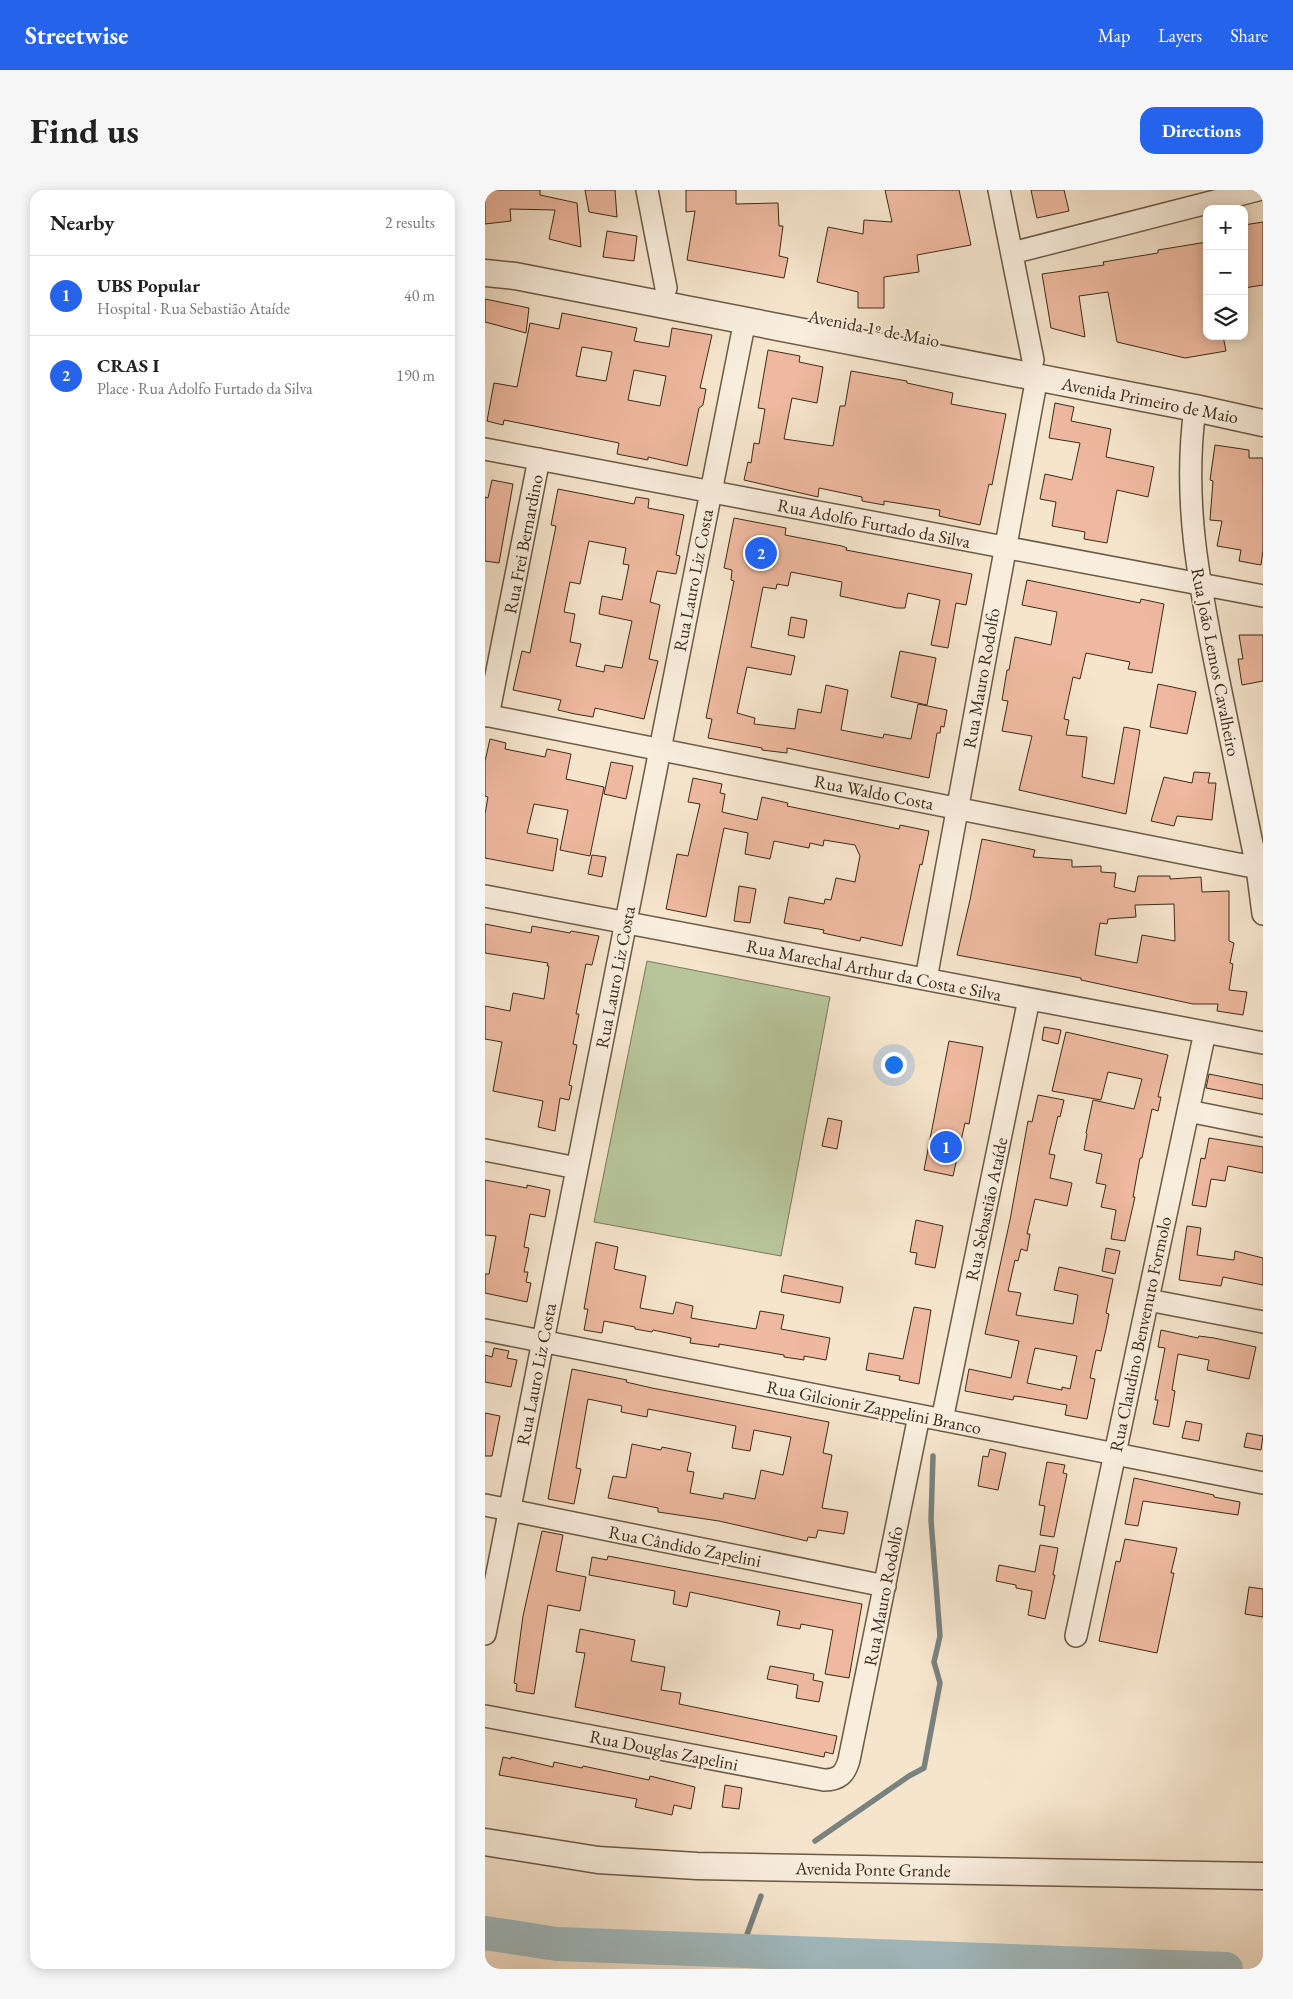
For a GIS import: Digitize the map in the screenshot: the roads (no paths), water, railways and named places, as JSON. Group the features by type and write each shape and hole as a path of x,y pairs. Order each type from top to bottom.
{"street":[{"path":"647,190 666,288"},
{"path":"999,190 1035,368"},
{"path":"1012,253 1258,190"},
{"name":"Avenida 1º de Maio","path":"485,255 666,288 1035,368"},
{"name":"Avenida 1º de Maio","path":"485,273 515,276 745,320 1263,405"},
{"name":"Rua Lauro Liz Costa","path":"485,1634 745,320"},
{"name":"Avenida Primeiro de Maio","path":"1035,368 1263,423"},
{"name":"Rua Mauro Rodolfo","path":"926,979 1005,548 1035,368"},
{"name":"Rua João Lemos Cavalheiro","path":"1195,408 1191,436 1190,476 1199,584 1260,868 1263,914"},
{"name":"Rua Adolfo Furtado da Silva","path":"485,449 1263,596"},
{"name":"Rua Frei Bernardino","path":"487,716 539,460"},
{"name":"Rua Waldo Costa","path":"487,716 1260,868"},
{"name":"Rua Marechal Arthur da Costa e Silva","path":"485,896 1263,1043"},
{"name":"Rua Sebastião Ataíde","path":"942,1420 1029,999"},
{"name":"Rua Claudino Benvenuto Formolo","path":"1076,1636 1205,1032"},
{"path":"1188,1111 1263,1126"},
{"path":"485,1150 577,1168"},
{"path":"1148,1300 1263,1322"},
{"name":"Rua Gilcionir Zappelini Branco","path":"485,1330 1263,1483"},
{"name":"Rua Mauro Rodolfo","path":"842,1776 849,1760 919,1416"},
{"name":"Rua Cândido Zapelini","path":"485,1506 885,1586"},
{"name":"Rua Douglas Zapelini","path":"485,1716 824,1780 834,1780 842,1776"},
{"name":"Avenida Ponte Grande","path":"485,1842 598,1860 697,1866 1263,1876"}],"waterway":[{"path":"815,1841 909,1776 924,1768 940,1683 934,1662 940,1636 931,1520 933,1456"},
{"path":"741,1951 761,1896"},
{"path":"485,1933 557,1944 1226,1969"},
{"path":"885,1956 893,1969"}],"place":[{"name":"CRAS I","path":"761,553"},
{"name":"UBS Popular","path":"946,1147"}]}
